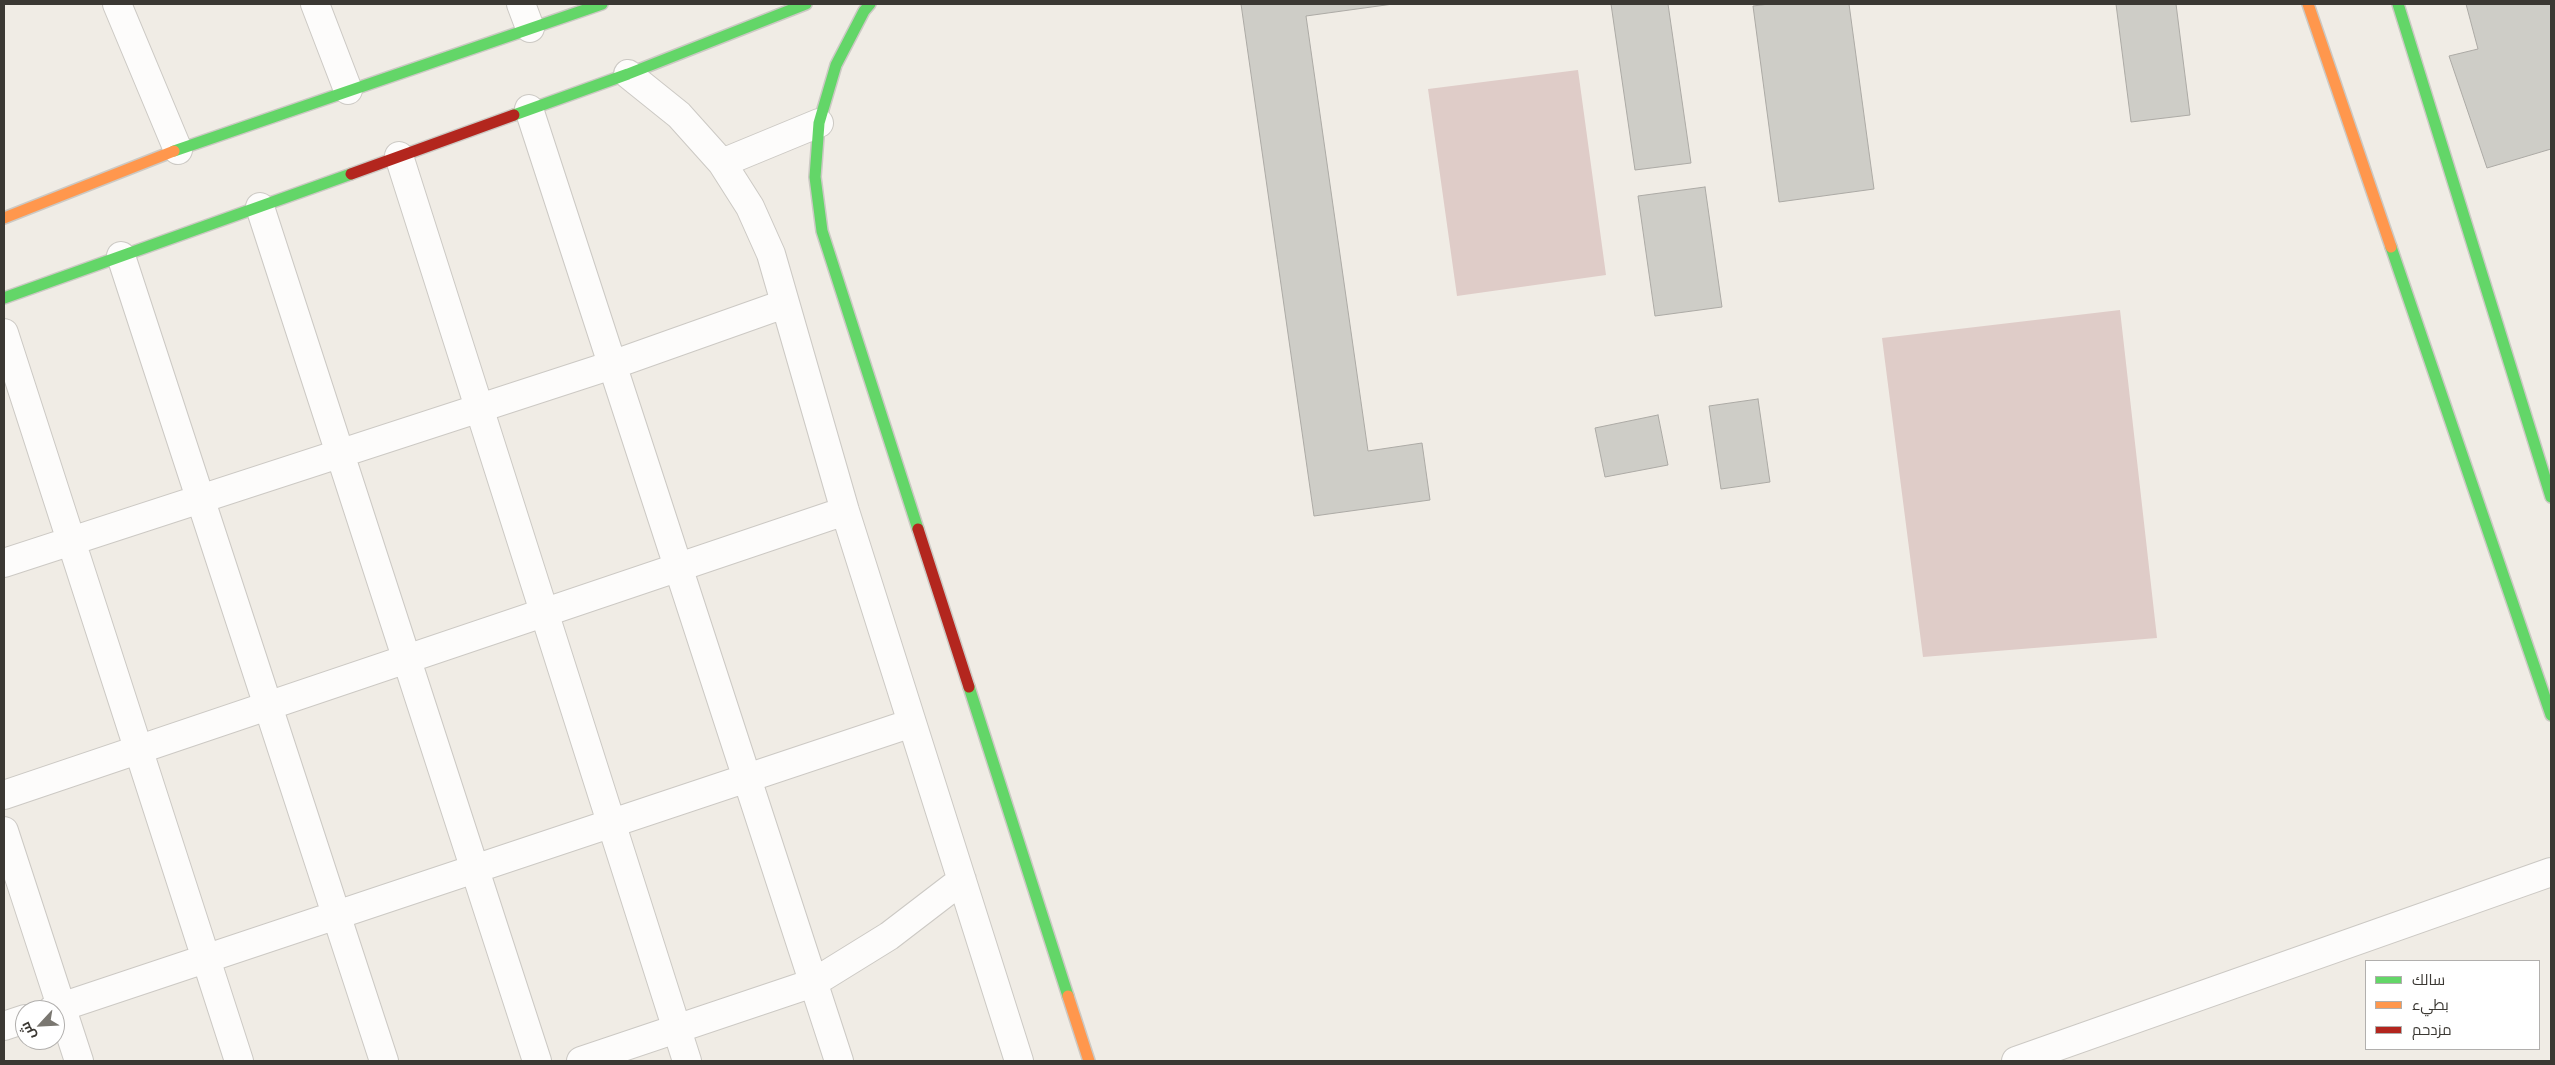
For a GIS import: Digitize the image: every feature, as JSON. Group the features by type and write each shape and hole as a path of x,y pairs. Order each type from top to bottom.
{"street":[{"path":"117,4 178,150"},
{"path":"315,4 348,90"},
{"path":"4,218 178,150 348,90 526,16 602,4"},
{"path":"4,298 628,74 806,4"},
{"path":"870,4 864,11 836,65 819,123 815,177 822,231 1090,1061"},
{"path":"2308,4 2551,716"},
{"path":"2398,4 2551,496"},
{"path":"628,74 679,115 722,163 750,207 770,254 845,511 1019,1061"},
{"path":"530,109 839,1061"},
{"path":"722,163 819,123"},
{"path":"399,156 687,1061"},
{"path":"260,207 537,1061"},
{"path":"121,256 384,1061"},
{"path":"4,563 612,365 784,304"},
{"path":"4,333 239,1061"},
{"path":"4,795 845,511"},
{"path":"65,1006 912,723"},
{"path":"4,831 54,1000"},
{"path":"2016,1061 2551,872"},
{"path":"581,1061 813,982 889,936 962,880"},
{"path":"65,1028 79,1061"}],"shaded area":[{"path":"1578,70 1606,275 1457,296 1428,89"},
{"path":"2120,310 2157,638 1923,657 1882,338"}],"building":[{"path":"1241,4 1393,4 1306,16 1368,451 1422,443 1430,500 1314,516"},
{"path":"1611,4 1668,4 1691,163 1635,170"},
{"path":"1769,4 1849,4 1874,189 1779,202 1753,6"},
{"path":"2116,4 2176,4 2190,115 2131,122"},
{"path":"2466,4 2551,4 2551,149 2487,168 2449,56 2478,49"},
{"path":"1705,187 1722,307 1655,316 1638,196"},
{"path":"1758,399 1770,482 1721,489 1709,406"},
{"path":"1658,415 1668,465 1605,477 1595,428"}],"traffic: fast":[{"path":"174,151 602,4"},
{"path":"514,115 628,74 806,4"},
{"path":"870,4 864,11 836,65 819,123 815,177 822,231 918,529"},
{"path":"2398,4 2551,497"},
{"path":"4,298 351,174"},
{"path":"2391,247 2551,715"},
{"path":"969,687 1068,996"}],"traffic: slow":[{"path":"2308,4 2391,247"},
{"path":"4,218 174,151"},
{"path":"1068,996 1089,1061"}],"traffic: jam":[{"path":"351,174 514,115"},
{"path":"918,529 969,687"}]}
